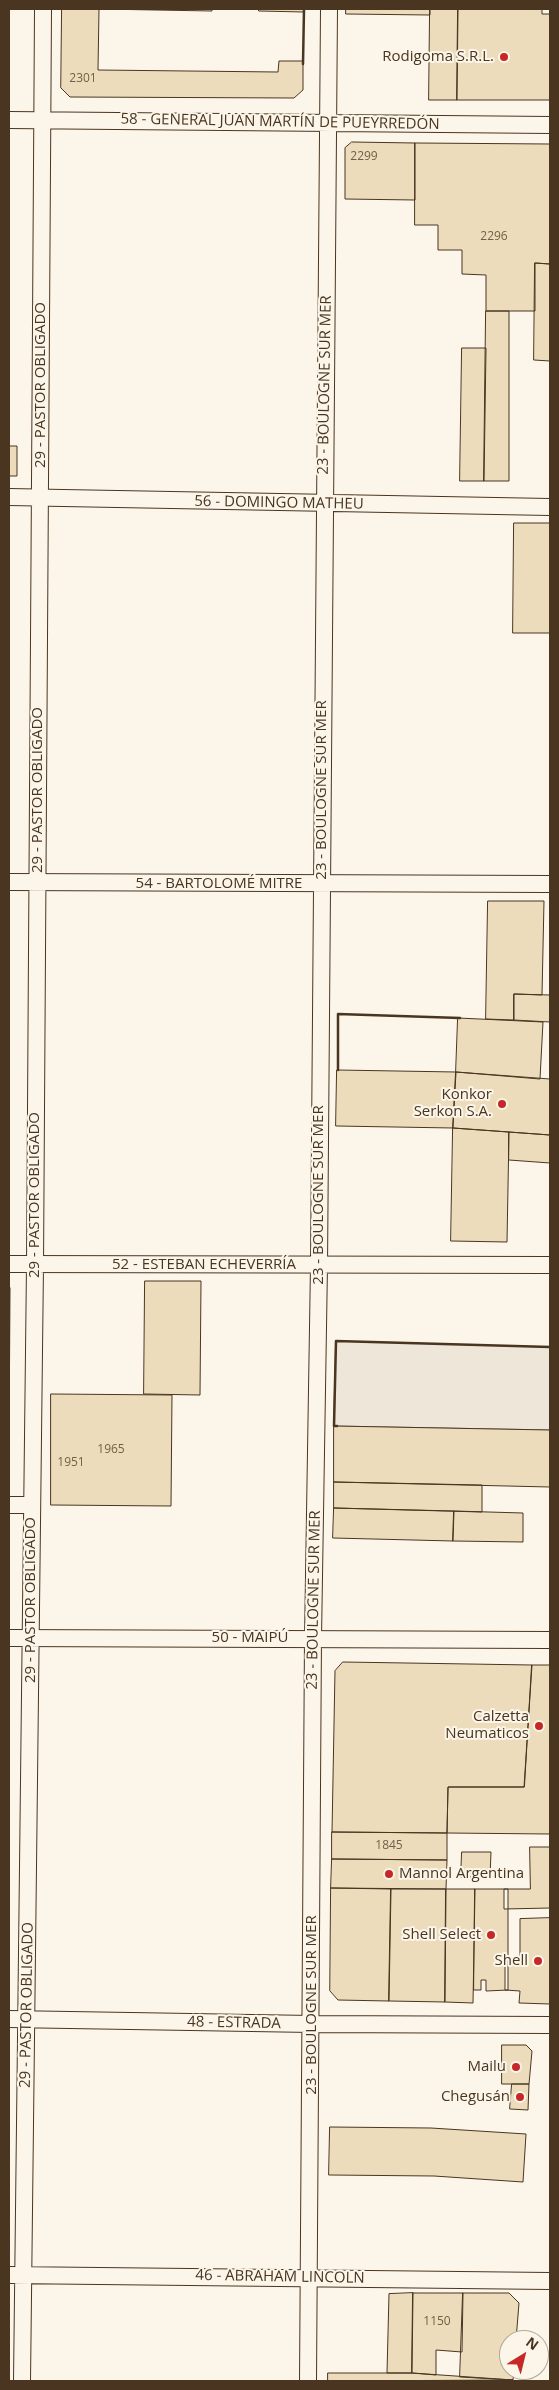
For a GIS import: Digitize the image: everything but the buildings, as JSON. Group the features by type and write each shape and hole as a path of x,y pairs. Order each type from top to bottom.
{"street":[{"name":"29 - PASTOR OBLIGADO","path":"22,2381 16,2275 27,2020 35,1265 44,9"},
{"name":"23 - BOULOGNE SUR MER","path":"308,2381 312,2024 313,1638 319,1265 329,9"},
{"name":"58 - GENERAL JUAN MARTÍN DE PUEYRREDÓN","path":"9,120 550,125"},
{"name":"56 - DOMINGO MATHEU","path":"9,497 550,507"},
{"name":"54 - BARTOLOMÉ MITRE","path":"9,882 322,885 550,884"},
{"name":"52 - ESTEBAN ECHEVERRÍA","path":"9,1264 550,1265"},
{"path":"9,1505 32,1505"},
{"name":"50 - MAIPÚ","path":"9,1638 550,1640"},
{"name":"48 - ESTRADA","path":"9,2019 312,2024 550,2025"},
{"name":"46 - ABRAHAM LINCOLN","path":"16,2275 550,2282"}],"shaded area":[{"path":"336,1341 550,1347 550,1430 334,1426"}],"fence":[{"path":"9,1449 9,1502"},
{"path":"9,1510 9,1555"}],"wall":[{"path":"303,64 304,9"},
{"path":"338,1070 338,1014 460,1018"},
{"path":"337,1426 334,1426 336,1341 550,1347"}],"place":[{"name":"Rodigoma S.R.L.","path":"504,57"},
{"name":"Konkor Serkon S.A.","path":"502,1104"},
{"name":"Calzetta Neumaticos","path":"539,1726"},
{"name":"Mannol Argentina","path":"389,1874"},
{"name":"Shell Select","path":"491,1935"},
{"name":"Shell","path":"538,1961"},
{"name":"Mailu","path":"516,2067"},
{"name":"Chegusán","path":"520,2097"}]}
